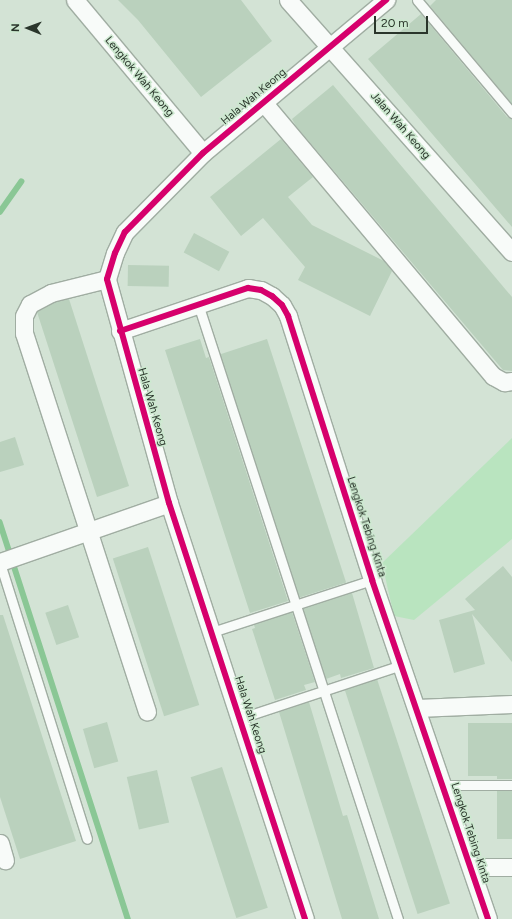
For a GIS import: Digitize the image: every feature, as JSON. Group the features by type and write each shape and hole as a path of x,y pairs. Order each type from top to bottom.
{"street":[{"name":"Lengkok Wah Keong","path":"75,0 203,153"},
{"name":"Jalan Wah Keong","path":"288,0 512,252"},
{"name":"Hala Wah Keong","path":"305,919 241,718 169,503 107,280 125,232 203,153 386,0"},
{"path":"263,102 493,376 504,382 512,380"},
{"path":"107,280 51,293 30,304 24,316 24,334 90,530 147,712"},
{"name":"Lengkok Tebing Kinta","path":"120,331 248,288 261,290 272,296 282,305 288,316 372,580 444,785 488,919"},
{"path":"1,562 169,503"},
{"path":"417,708 512,704"},
{"path":"0,843 5,860"},
{"path":"471,867 512,867"}],"lane":[{"path":"417,0 512,113"},
{"path":"198,304 398,919"},
{"path":"1,562 87,839"},
{"path":"212,632 372,580"},
{"path":"241,718 401,665"},
{"path":"444,785 512,785"}],"green space":[{"path":"512,438 512,539 414,620 394,616 382,563"}],"building":[{"path":"118,0 241,0 272,41 201,97 138,20"},
{"path":"436,0 512,0 512,104 430,6"},
{"path":"421,14 507,117 512,119 512,227 368,59"},
{"path":"333,85 512,297 512,371 503,370 296,126 292,119"},
{"path":"281,139 313,177 288,197 312,225 384,261 392,271 370,316 298,280 305,267 263,218 241,236 210,197"},
{"path":"194,233 229,252 219,271 184,252"},
{"path":"128,265 169,266 169,287 128,286"},
{"path":"69,299 129,486 97,497 37,312 55,302"},
{"path":"200,339 206,358 209,357 288,601 250,613 165,350"},
{"path":"267,339 346,582 300,598 220,354"},
{"path":"15,437 24,465 0,472 0,442"},
{"path":"148,547 199,705 164,716 113,558"},
{"path":"503,566 512,577 512,662 472,614 485,664 454,673 439,620 475,610 465,599"},
{"path":"352,593 374,668 341,678 340,674 326,679 303,609"},
{"path":"68,605 79,637 56,645 45,613"},
{"path":"292,612 315,682 304,685 306,690 275,700 252,629 255,628 254,625"},
{"path":"0,615 3,615 76,841 20,859 0,797"},
{"path":"377,679 450,903 418,914 345,690"},
{"path":"309,702 343,816 347,815 379,919 342,919 279,712"},
{"path":"107,722 118,761 94,768 83,729"},
{"path":"468,723 512,723 512,779 497,779 497,776 468,776"},
{"path":"222,767 268,908 236,918 191,777"},
{"path":"157,770 169,823 139,830 127,777"},
{"path":"497,791 512,791 512,839 497,839"}],"waterway":[{"path":"0,212 21,182"},
{"path":"0,522 128,919"}],"cycle path":[{"path":"305,919 169,503 107,279 115,253 125,232 203,153 386,0"},
{"path":"120,331 248,288 261,290 272,296 282,305 288,316 372,580 488,919"}]}
